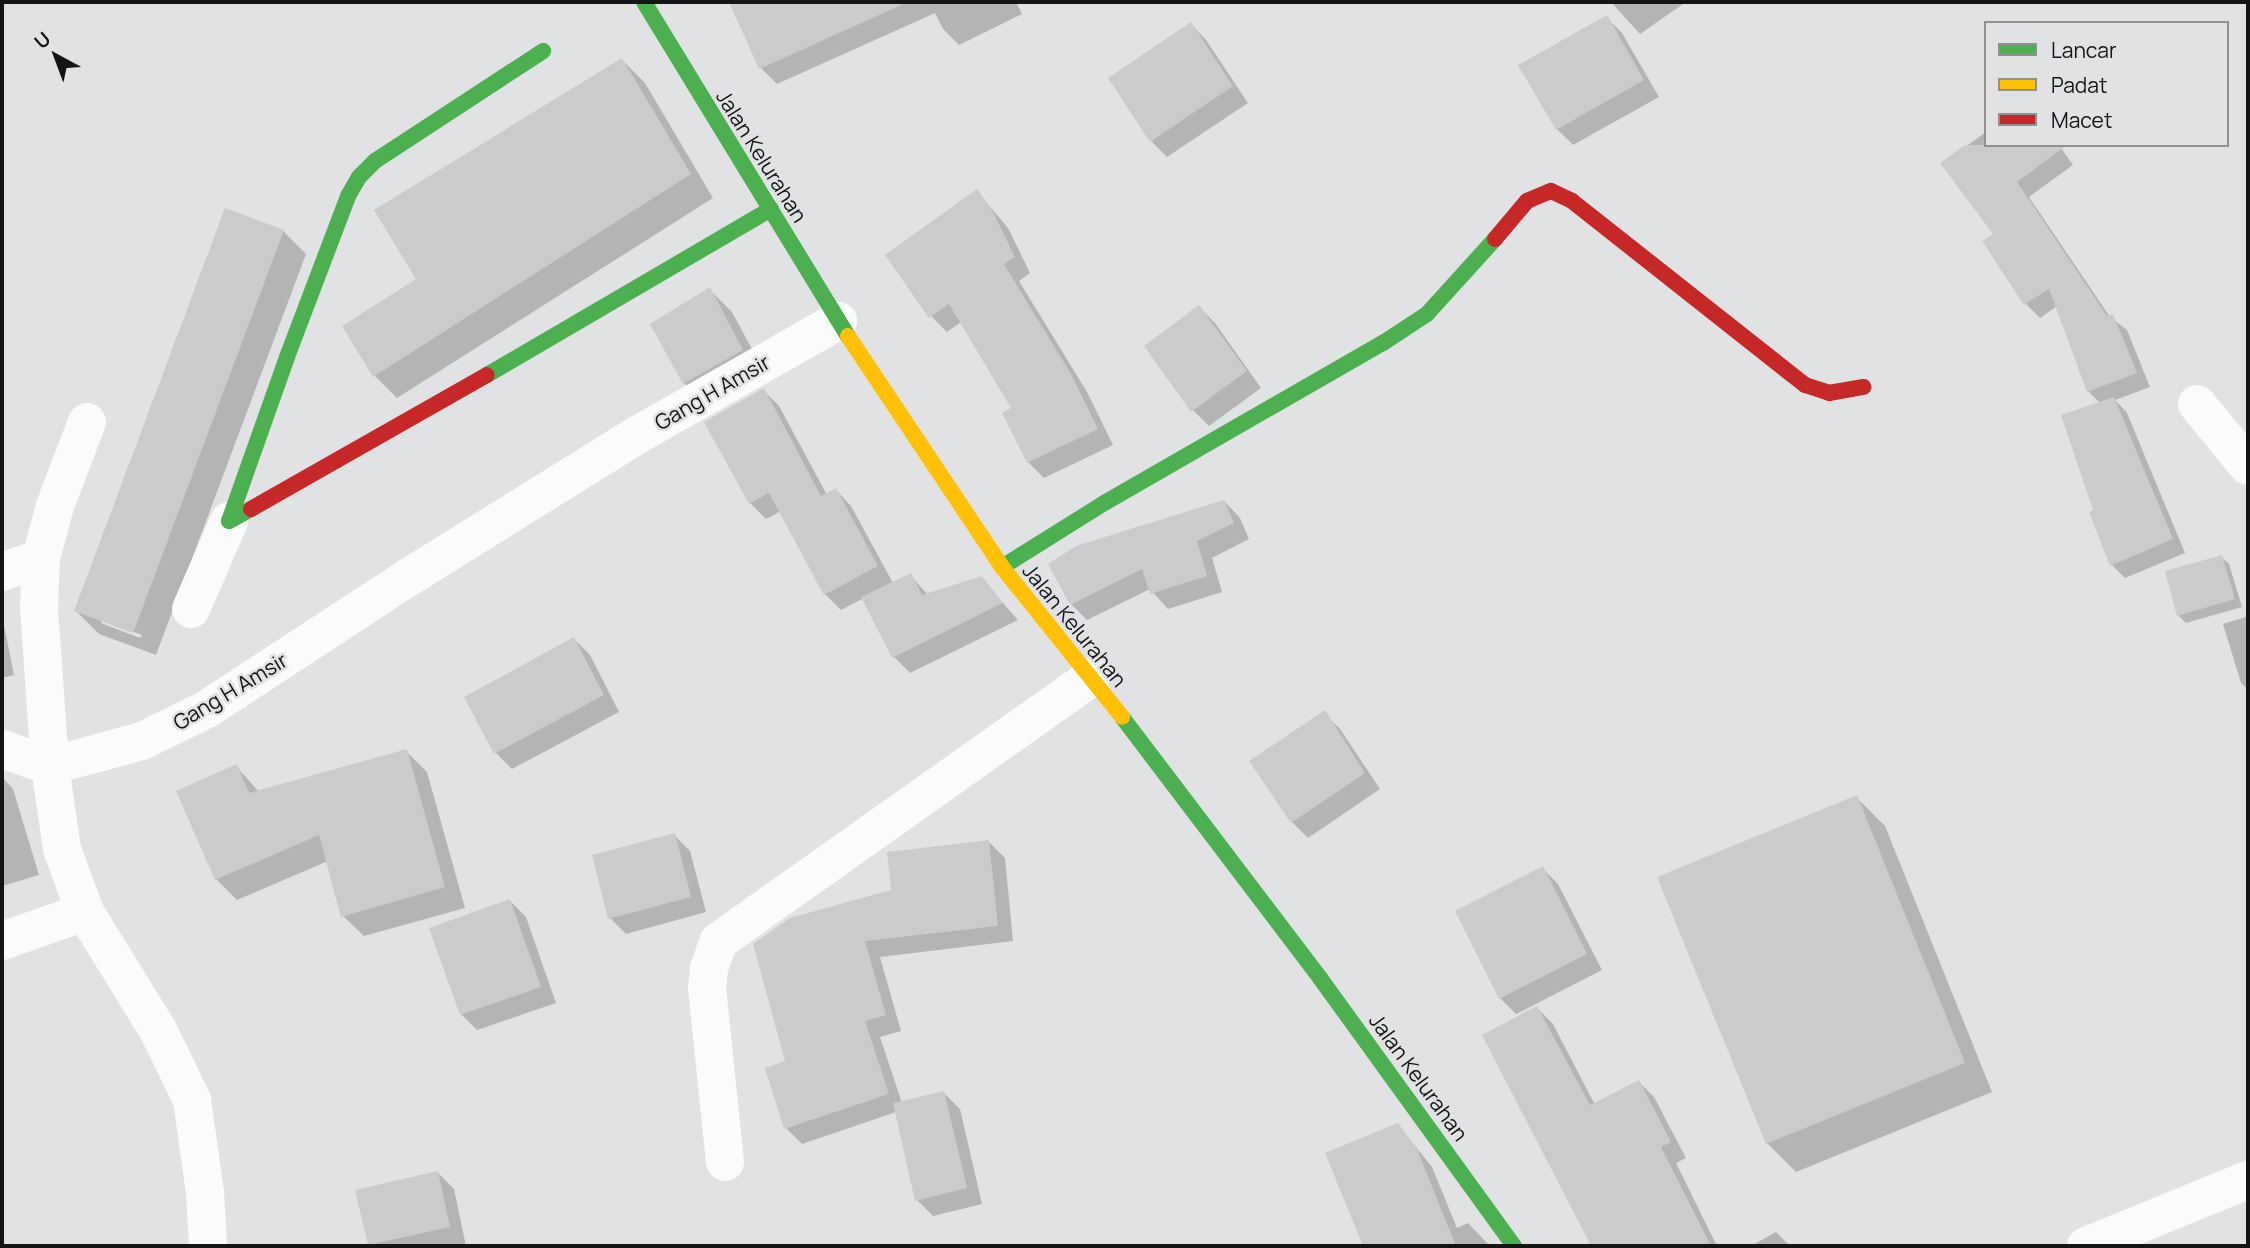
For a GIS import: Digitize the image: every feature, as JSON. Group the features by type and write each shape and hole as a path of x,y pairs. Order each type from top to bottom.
{"street":[{"name":"Jalan Kelurahan","path":"644,2 838,321 1002,567 1092,677 1320,978 1514,1246"},
{"path":"191,609 229,521 286,357 348,196 359,177 375,161 543,51"},
{"path":"1002,567 1105,502 1384,343 1427,314 1527,201 1551,191 1572,201 1805,385 1829,393 1863,387"},
{"path":"229,521 360,450 771,209"},
{"name":"Gang H Amsir","path":"50,766 142,741 207,709 639,434 838,321"},
{"path":"2197,404 2248,466"},
{"path":"87,422 55,506 41,558 39,608 50,766 62,849 85,912 158,1030 192,1100 205,1192 208,1246"},
{"path":"2,572 41,558"},
{"path":"725,1162 708,988 709,968 719,941 1092,677"},
{"path":"2,749 50,766"},
{"path":"2,941 85,912"},
{"path":"2086,1246 2248,1180"}],"building":[{"path":"729,2 908,2 759,69"},
{"path":"1607,15 1644,80 1556,130 1518,65"},
{"path":"1191,22 1233,86 1150,142 1108,78"},
{"path":"622,58 691,174 373,377 342,326 416,279 374,210"},
{"path":"1965,145 2064,147 2017,182 2107,316 2113,314 2137,373 2087,392 2049,289 2024,305 1982,241 1993,234 1940,163"},
{"path":"977,189 992,210 1015,257 1004,264 1071,374 1098,429 1027,463 1002,413 1011,408 949,304 929,318 885,255"},
{"path":"225,208 284,230 133,633 74,611"},
{"path":"710,287 743,350 683,384 650,324"},
{"path":"1199,305 1247,371 1191,412 1144,346"},
{"path":"764,388 821,496 836,488 878,566 824,595 769,493 749,504 704,422"},
{"path":"2114,397 2173,539 2110,566 2089,512 2093,510 2061,415"},
{"path":"1224,500 1234,523 1197,541 1207,576 1150,594 1142,569 1070,605 1048,564 1076,546"},
{"path":"2222,555 2235,599 2177,616 2165,571"},
{"path":"911,573 922,595 982,576 1003,603 892,658 861,597"},
{"path":"574,637 604,695 494,754 464,697"},
{"path":"1325,710 1365,773 1291,823 1249,761"},
{"path":"407,749 445,887 341,917 319,835 215,880 176,791 237,764 249,793"},
{"path":"1857,795 1965,1063 1766,1144 1657,877"},
{"path":"675,833 691,897 608,919 592,855"},
{"path":"989,840 998,926 865,941 886,1015 865,1021 889,1094 784,1129 765,1068 785,1061 753,944 790,918 891,890 887,852"},
{"path":"1543,866 1587,954 1499,999 1455,911"},
{"path":"510,899 541,987 460,1015 429,928"},
{"path":"1537,1006 1590,1105 1639,1080 1671,1142 1661,1147 1711,1246 1591,1246 1482,1035"},
{"path":"944,1091 967,1188 915,1201 893,1103"},
{"path":"1398,1123 1417,1149 1456,1246 1363,1246 1325,1153"},
{"path":"438,1171 450,1227 368,1245 355,1190"}],"traffic: fast":[{"path":"644,2 848,336"},
{"path":"251,509 229,521 287,357 348,196 359,177 375,161 543,51"},
{"path":"487,375 771,209"},
{"path":"1002,567 1106,502 1383,343 1427,314 1495,239"},
{"path":"1122,717 1320,978 1514,1246"}],"traffic: slow":[{"path":"848,336 1002,567 1122,717"}],"traffic: jam":[{"path":"1495,239 1527,201 1551,191 1572,201 1805,385 1829,393 1863,387"},
{"path":"251,509 487,375"}]}
